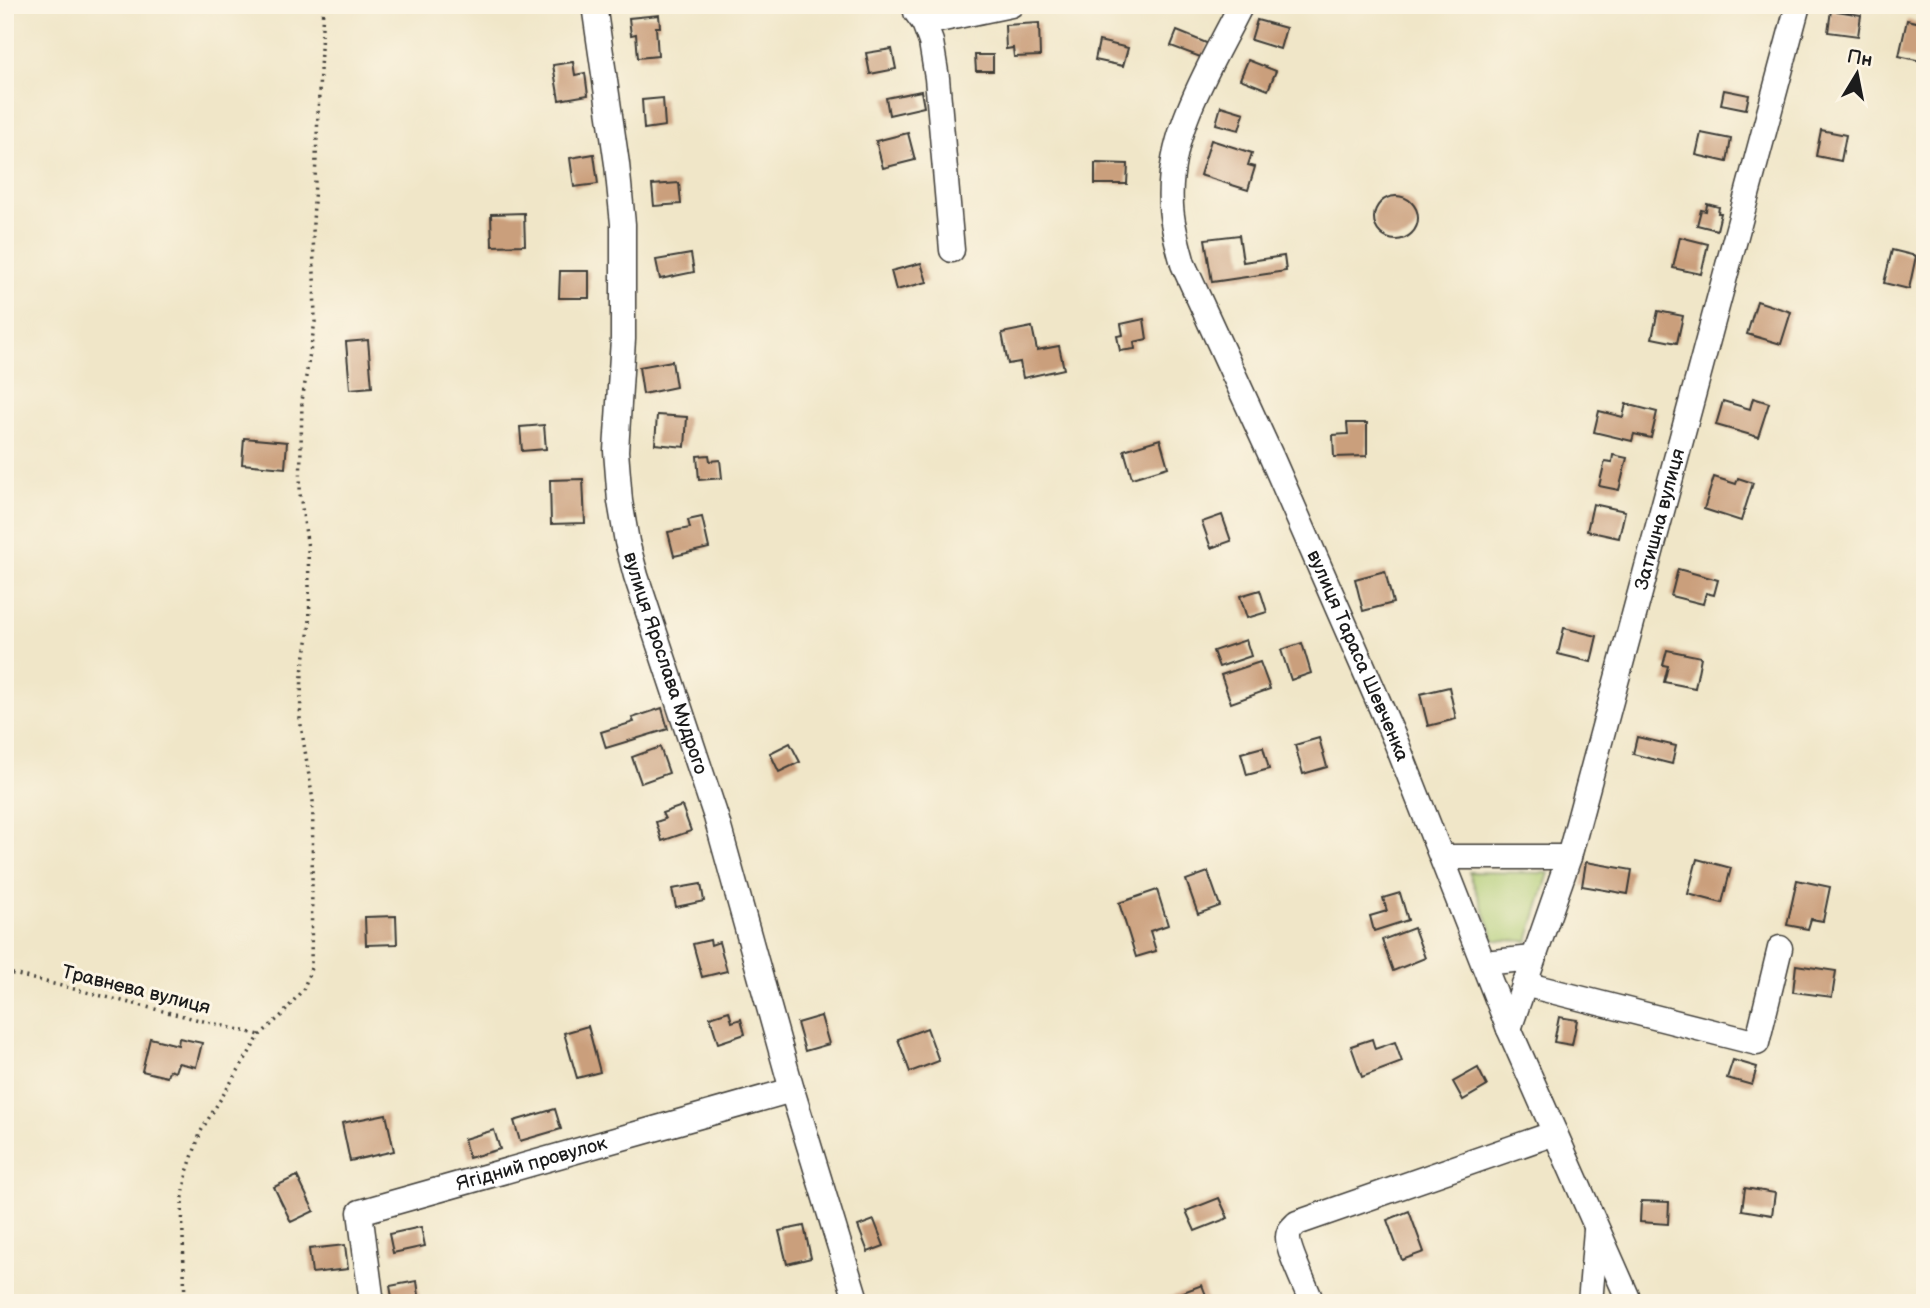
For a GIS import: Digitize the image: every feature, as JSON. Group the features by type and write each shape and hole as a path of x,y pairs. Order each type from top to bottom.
{"street":[{"name":"вулиця Ярослава Мудрого","path":"594,5 618,164 623,224 623,339 616,451 626,542 716,817 792,1090 857,1303"},
{"path":"952,250 937,78 930,42 919,14 1011,5"},
{"name":"вулиця Тараса Шевченка","path":"1241,5 1194,99 1172,167 1171,205 1182,264 1277,470 1396,742 1509,1029 1630,1303"},
{"name":"Затишна вулиця","path":"1509,1029 1569,857 1798,5"},
{"path":"1442,857 1569,857"},
{"path":"1524,984 1757,1043 1780,948"},
{"path":"1484,963 1533,958"},
{"name":"Ягідний провулок","path":"372,1303 360,1212 792,1090"},
{"path":"1312,1303 1289,1247 1291,1228 1297,1223 1555,1133"},
{"path":"1590,1303 1596,1227"}],"path":[{"path":"185,1303 182,1203 187,1172 201,1131 260,1035 283,1014 304,988 311,968 313,801 300,719 302,673 310,623 308,560 300,494 302,401 315,322 313,224 323,5"},
{"name":"Травнева вулиця","path":"5,972 260,1035"}],"green space":[{"path":"1469,872 1549,873 1528,941 1495,940"}],"building":[{"path":"1166,5 1187,5 1182,13"},
{"path":"1831,10 1861,15 1858,36 1828,32"},
{"path":"659,15 660,27 656,27 658,56 638,58 636,34 631,35 629,18"},
{"path":"1257,20 1286,28 1280,49 1251,40"},
{"path":"1907,20 1925,24 1925,62 1899,56"},
{"path":"1039,23 1040,56 1014,57 1013,48 1006,49 1005,25"},
{"path":"1177,31 1209,44 1203,58 1171,46"},
{"path":"1099,41 1128,48 1123,66 1095,60"},
{"path":"892,49 896,69 870,74 866,53"},
{"path":"975,55 993,55 993,71 976,71"},
{"path":"1248,60 1276,71 1268,90 1240,79"},
{"path":"573,62 575,75 585,73 588,95 559,100 553,65"},
{"path":"1724,90 1749,95 1746,109 1721,104"},
{"path":"921,91 924,107 889,115 886,98"},
{"path":"663,98 665,126 644,129 642,100"},
{"path":"1221,106 1244,113 1239,130 1216,124"},
{"path":"1821,130 1846,135 1841,161 1816,156"},
{"path":"908,133 915,160 883,168 876,141"},
{"path":"1701,133 1731,139 1727,162 1696,155"},
{"path":"1211,140 1252,153 1248,165 1255,167 1248,190 1200,175"},
{"path":"594,154 598,184 574,187 570,158"},
{"path":"1095,163 1128,164 1127,184 1095,184"},
{"path":"679,183 681,204 654,206 652,185"},
{"path":"1396,196 1405,197 1412,202 1417,209 1417,227 1412,234 1405,239 1396,240 1387,239 1380,234 1375,227 1374,218 1375,209 1380,202 1387,197"},
{"path":"1707,204 1719,207 1718,213 1721,213 1717,230 1697,225 1701,210 1706,211"},
{"path":"524,213 525,245 492,246 491,214"},
{"path":"1239,235 1243,262 1284,256 1286,271 1212,282 1205,239"},
{"path":"1680,237 1708,244 1701,274 1673,268"},
{"path":"1892,250 1916,256 1909,289 1884,283"},
{"path":"691,254 694,272 660,279 656,260"},
{"path":"921,263 927,282 896,290 891,271"},
{"path":"560,271 589,271 589,298 559,298"},
{"path":"1757,301 1791,312 1781,344 1747,334"},
{"path":"1658,311 1683,316 1677,343 1652,338"},
{"path":"1144,319 1147,339 1134,342 1135,349 1120,351 1117,336 1123,335 1121,324"},
{"path":"1032,327 1037,350 1059,346 1064,369 1023,378 1020,362 1008,364 1002,333"},
{"path":"368,340 372,387 350,389 346,342"},
{"path":"672,361 676,387 643,394 639,367"},
{"path":"1753,398 1769,403 1758,437 1716,425 1723,401 1750,409"},
{"path":"1626,404 1657,412 1651,438 1634,434 1632,441 1594,432 1599,411 1623,417"},
{"path":"657,415 687,417 685,447 655,444"},
{"path":"1347,423 1367,423 1367,456 1334,457 1333,435 1348,434"},
{"path":"544,425 546,449 522,451 520,427"},
{"path":"244,438 287,442 285,468 242,464"},
{"path":"1160,439 1168,467 1132,478 1124,450"},
{"path":"709,455 710,461 720,460 722,478 699,480 697,456"},
{"path":"1613,455 1627,458 1619,490 1599,486 1605,461 1612,462"},
{"path":"1714,477 1736,484 1738,478 1753,483 1741,521 1704,509"},
{"path":"583,479 585,523 551,524 550,480"},
{"path":"1593,504 1625,511 1619,538 1587,531"},
{"path":"1222,515 1231,541 1211,548 1202,522"},
{"path":"702,517 709,548 674,556 668,532 690,528 688,520"},
{"path":"1678,569 1718,580 1714,595 1706,593 1703,604 1671,596"},
{"path":"1385,571 1393,603 1363,611 1355,579"},
{"path":"1260,590 1267,612 1247,618 1240,596"},
{"path":"1564,628 1597,636 1591,662 1558,654"},
{"path":"1246,640 1251,656 1219,667 1213,651"},
{"path":"1302,643 1311,673 1291,680 1281,650"},
{"path":"1667,650 1701,657 1695,688 1664,682 1668,666 1663,665"},
{"path":"1260,662 1270,689 1231,703 1221,675"},
{"path":"1449,687 1456,719 1428,726 1420,694"},
{"path":"662,708 668,729 606,748 601,732 634,722 632,718"},
{"path":"1637,737 1676,746 1672,764 1633,754"},
{"path":"1319,738 1327,767 1303,774 1295,745"},
{"path":"790,743 800,762 779,772 770,753"},
{"path":"660,747 669,773 641,783 632,757"},
{"path":"1263,747 1269,769 1247,775 1241,753"},
{"path":"682,806 691,831 662,841 656,822 665,819 662,813"},
{"path":"1697,859 1731,868 1722,903 1688,894"},
{"path":"1586,862 1632,870 1628,894 1582,886"},
{"path":"1208,872 1220,906 1198,914 1186,880"},
{"path":"1797,880 1830,887 1823,921 1811,919 1808,929 1787,925"},
{"path":"701,884 704,901 676,907 672,889"},
{"path":"1157,890 1168,925 1150,931 1156,951 1136,957 1119,903"},
{"path":"1400,893 1408,920 1374,931 1370,916 1387,911 1383,898"},
{"path":"396,916 397,944 366,945 365,917"},
{"path":"1414,928 1425,958 1393,971 1382,940"},
{"path":"710,940 711,945 719,942 727,971 702,977 693,944"},
{"path":"1796,965 1836,971 1832,997 1793,992"},
{"path":"729,1011 732,1022 741,1019 745,1034 718,1043 710,1017"},
{"path":"821,1016 829,1044 805,1051 797,1023"},
{"path":"1559,1017 1577,1020 1572,1045 1554,1042"},
{"path":"588,1026 600,1072 577,1078 564,1033"},
{"path":"927,1028 939,1061 910,1072 898,1039"},
{"path":"150,1038 178,1045 179,1038 202,1043 196,1067 178,1063 175,1072 169,1070 167,1077 142,1071"},
{"path":"1372,1039 1375,1049 1395,1042 1402,1062 1362,1077 1351,1046"},
{"path":"1733,1060 1757,1067 1752,1085 1727,1078"},
{"path":"1478,1068 1487,1086 1463,1100 1453,1082"},
{"path":"555,1109 561,1129 520,1141 514,1121"},
{"path":"386,1114 394,1151 350,1161 342,1123"},
{"path":"494,1130 500,1149 469,1158 464,1139"},
{"path":"297,1176 314,1211 291,1222 274,1187"},
{"path":"1745,1188 1775,1193 1772,1215 1742,1210"},
{"path":"1219,1198 1228,1218 1195,1231 1186,1211"},
{"path":"1641,1201 1669,1202 1668,1224 1640,1222"},
{"path":"1409,1211 1424,1252 1402,1260 1387,1220"},
{"path":"874,1220 884,1246 868,1252 858,1226"},
{"path":"804,1226 811,1258 787,1264 779,1231"},
{"path":"421,1227 425,1246 393,1253 389,1234"},
{"path":"345,1245 348,1269 312,1273 309,1249"},
{"path":"417,1281 420,1303 393,1303 390,1286"},
{"path":"1202,1285 1209,1303 1163,1303 1162,1300"}]}
